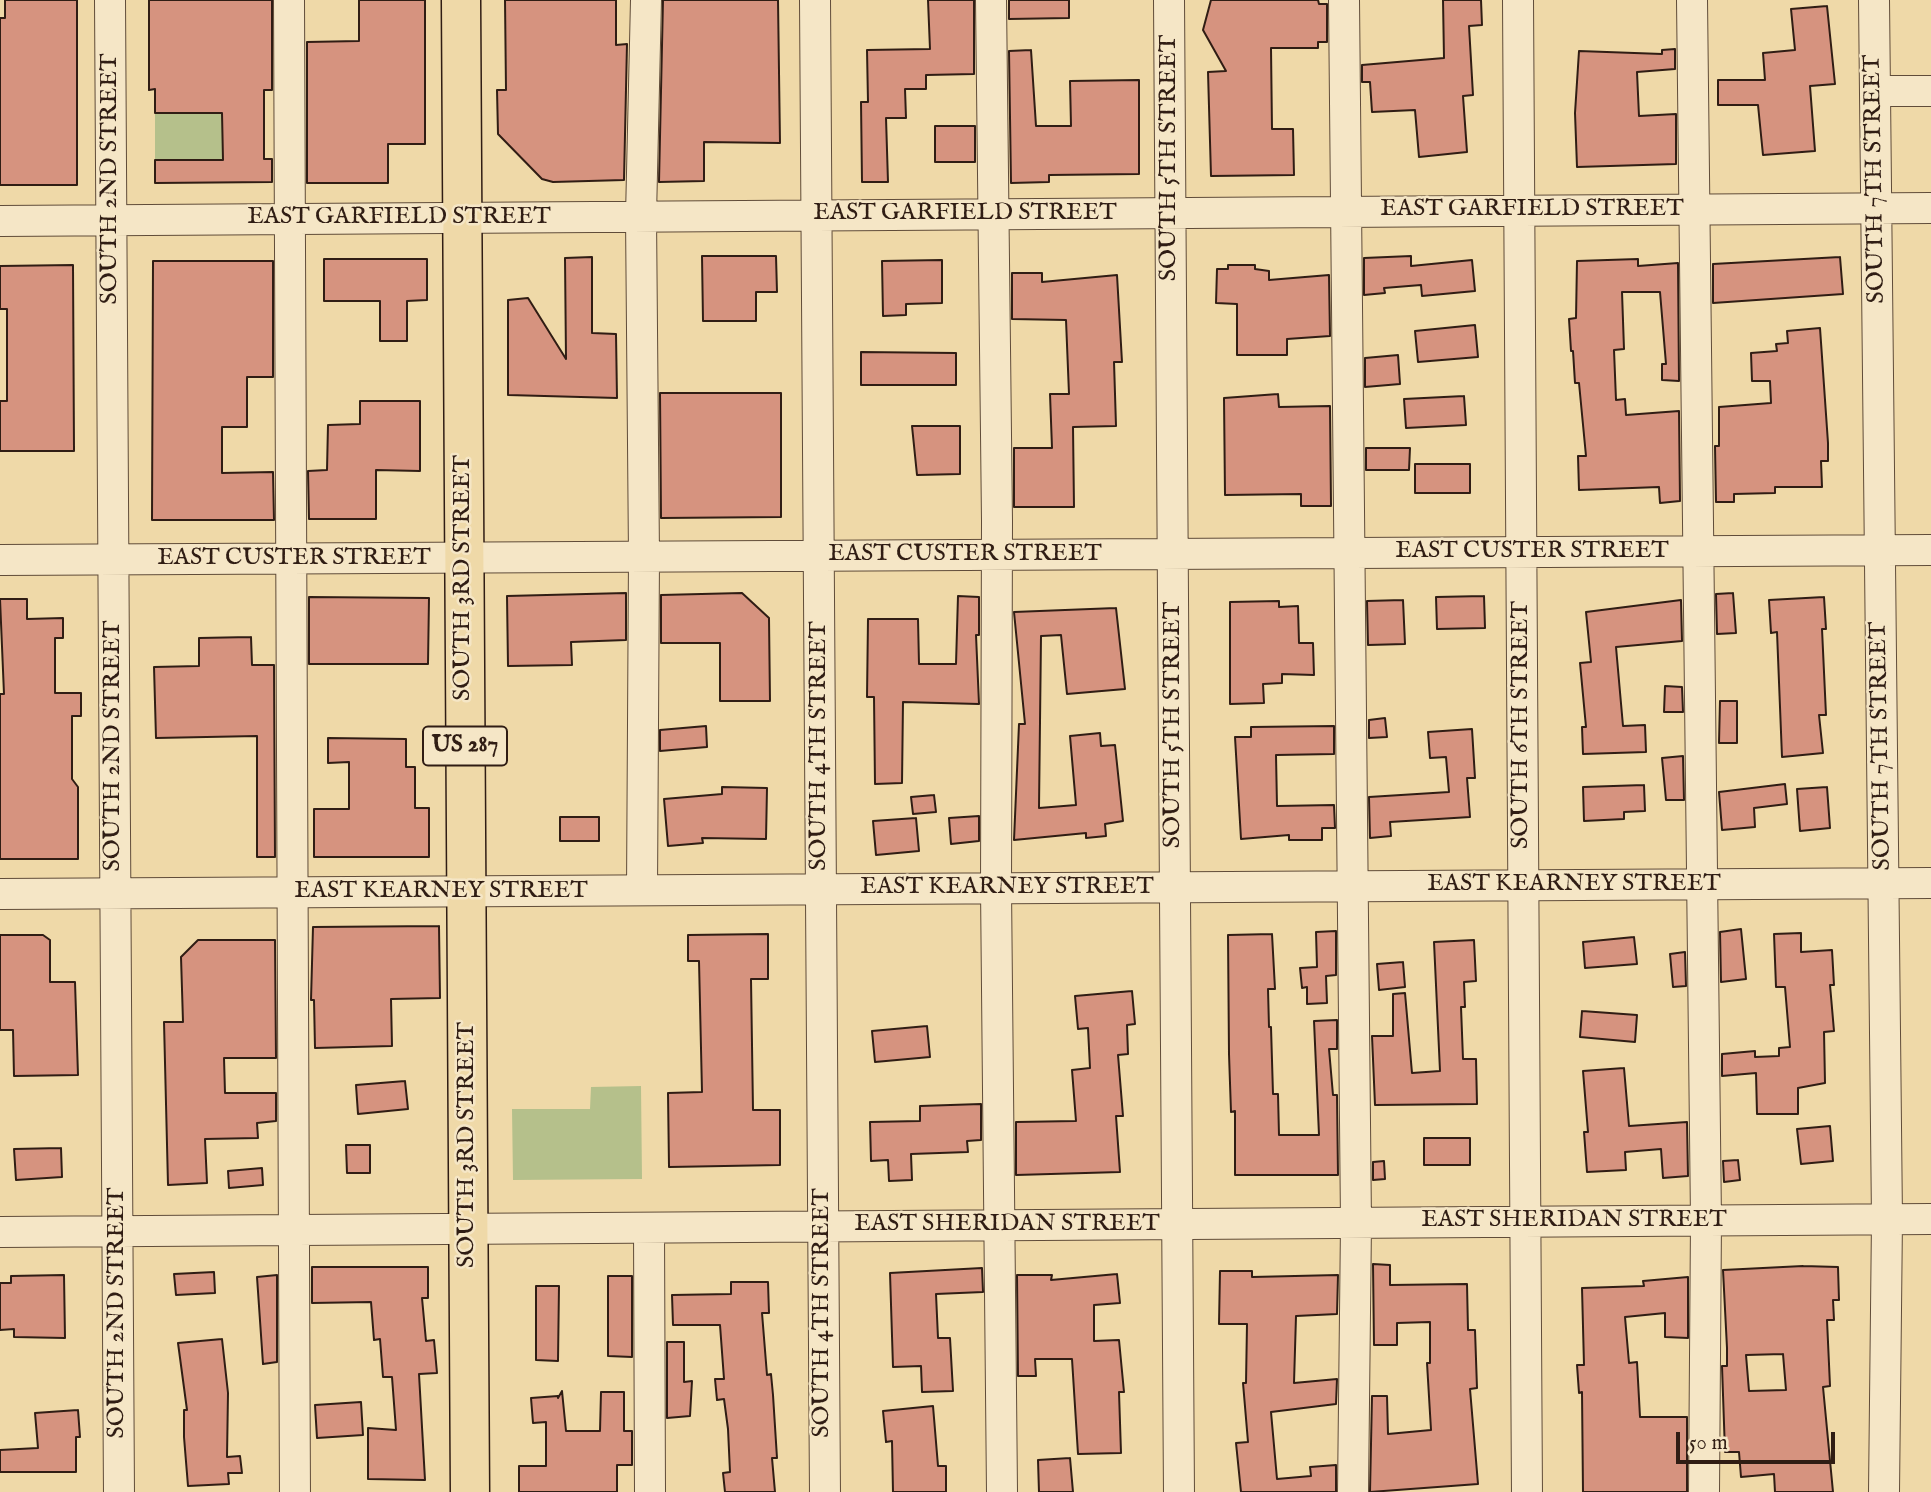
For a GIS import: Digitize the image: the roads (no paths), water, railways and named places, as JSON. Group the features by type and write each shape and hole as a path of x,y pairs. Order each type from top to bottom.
{"main road":[{"name":"SOUTH 3RD STREET","path":"461,0 470,1492"}],"street":[{"name":"SOUTH 2ND STREET","path":"110,0 118,1492"},
{"path":"289,0 295,1492"},
{"path":"642,890 645,556 641,216 646,0"},
{"name":"SOUTH 4TH STREET","path":"815,0 825,1492"},
{"path":"991,0 1002,1492"},
{"name":"SOUTH 5TH STREET","path":"1169,0 1179,1492"},
{"path":"1344,0 1356,1223 1353,1492"},
{"name":"SOUTH 6TH STREET","path":"1518,0 1527,1492"},
{"path":"1692,0 1701,551 1706,1220 1704,1492"},
{"name":"SOUTH 7TH STREET","path":"1874,0 1887,1219 1884,1492"},
{"path":"1875,91 1931,91"},
{"name":"EAST GARFIELD STREET","path":"0,221 1931,208"},
{"name":"EAST CUSTER STREET","path":"0,561 1931,550"},
{"name":"EAST KEARNEY STREET","path":"0,894 1931,883"},
{"name":"EAST SHERIDAN STREET","path":"0,1232 1931,1219"},
{"path":"649,1228 650,1492"}]}
